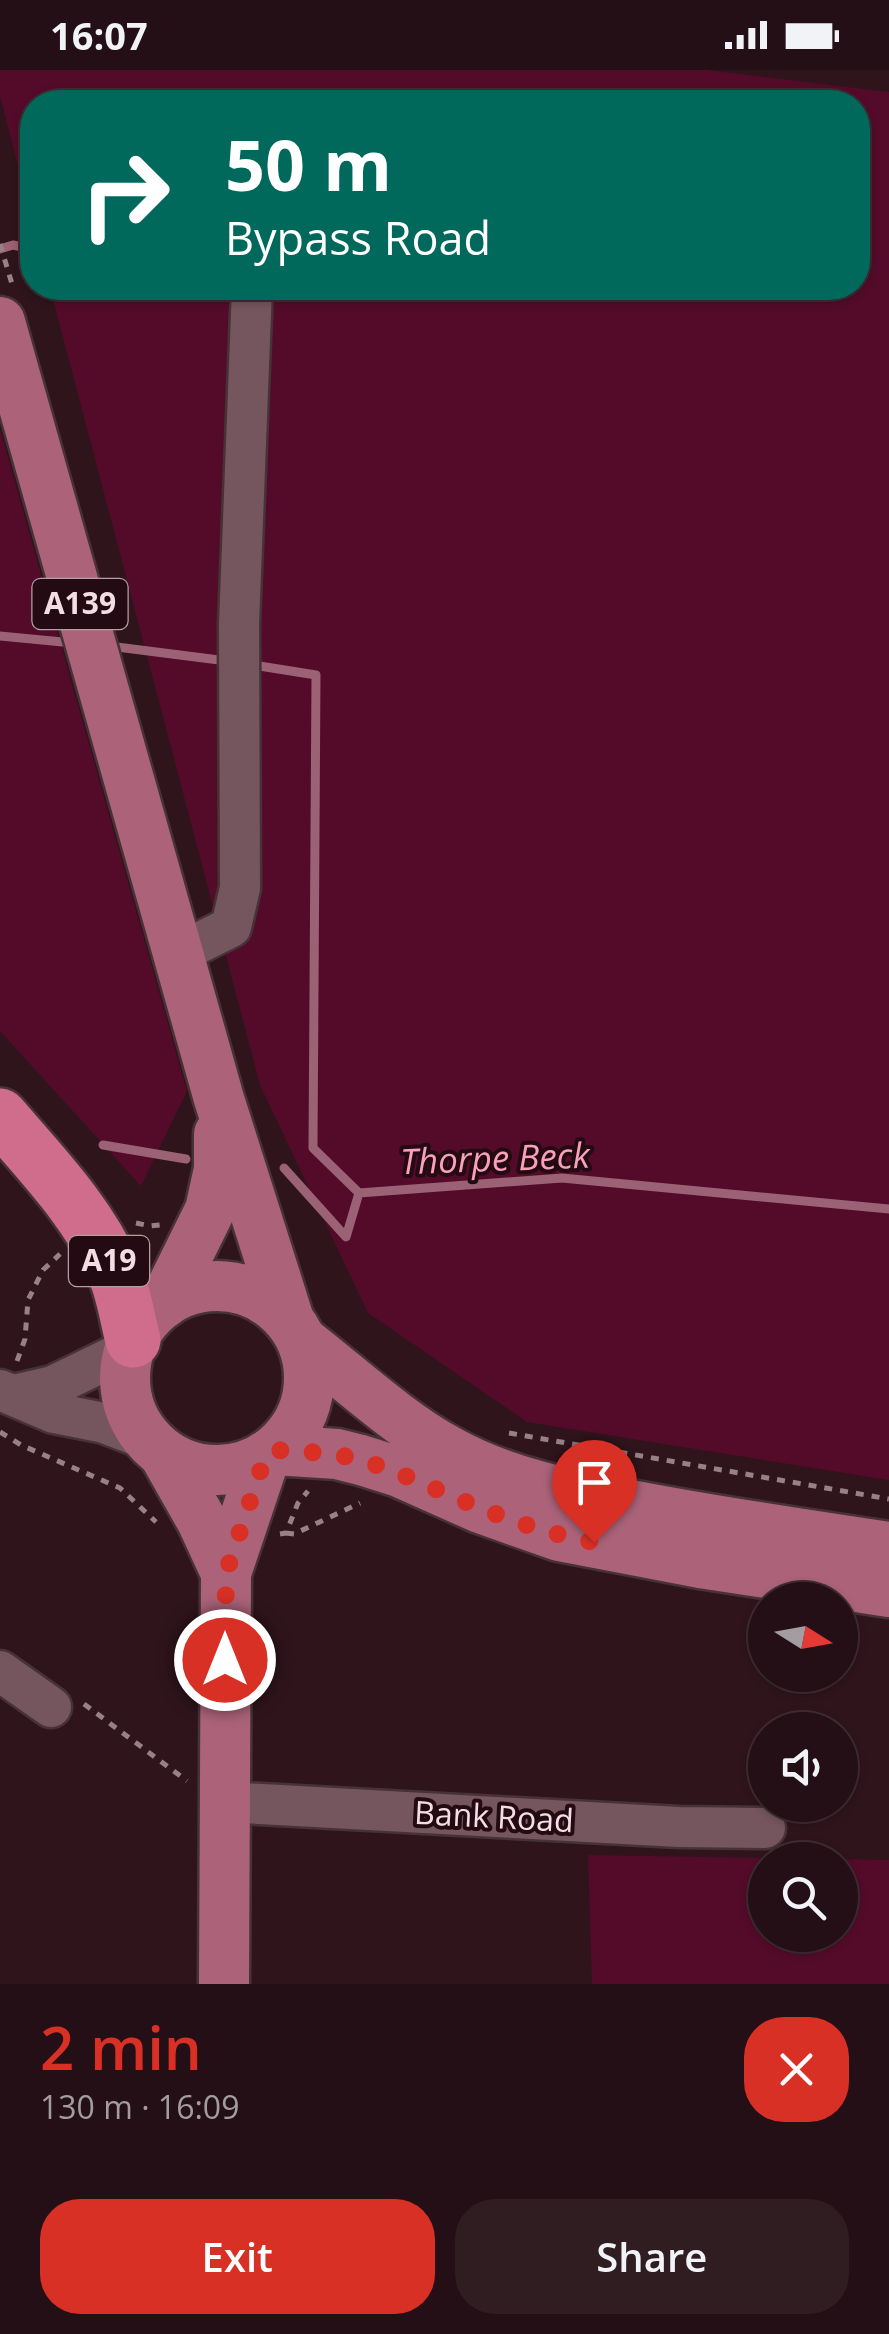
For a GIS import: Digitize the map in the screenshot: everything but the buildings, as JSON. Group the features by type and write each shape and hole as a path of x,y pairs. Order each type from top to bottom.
{"highway":[{"name":"A19","path":"0,1116 90,1225 142,1331"}],"main road":[{"name":"A139","path":"0,322 218,1099 295,1330"},
{"name":"A139","path":"142,1331 210,1210 218,1169 218,1099"},
{"path":"226,1573 202,1521 135,1420 127,1398 125,1373 142,1331 188,1290 216,1286 243,1290 268,1301 295,1330 412,1428 450,1452 496,1473 567,1494 889,1547"},
{"path":"156,1447 188,1466 214,1470 241,1468 270,1453 296,1427 306,1400 309,1370 295,1330"},
{"path":"224,1984 226,1573 270,1453"},
{"path":"270,1453 337,1454 361,1460 559,1536 700,1563 889,1592"}],"street":[{"path":"178,954 231,927 240,888 239,624 252,300"},
{"path":"5,1402 53,1386 142,1331"},
{"path":"5,1402 104,1423 156,1447"},
{"path":"2,1678 51,1707"},
{"name":"Bank Road","path":"224,1802 765,1828"}],"path":[{"path":"68,1246 43,1270 28,1300 25,1339 5,1402 21,1445 120,1488 155,1520 164,1534"},
{"path":"498,1434 511,1433 889,1499"},
{"path":"51,1707 70,1694 206,1795 224,1802"}],"shaded area":[{"path":"0,70 706,70 889,92 889,1480 527,1422 368,1313 260,1085 53,300 870,300 870,90 20,90 20,174 0,96"},
{"path":"0,429 187,1091 141,1186 0,1031"},
{"path":"588,1855 748,1858 748,1952 858,1952 858,1859 889,1860 889,1984 592,1984"}],"waterway":[{"path":"0,249 20,246"},
{"path":"0,636 73,643"},
{"path":"109,646 227,661"},
{"path":"247,664 316,675 313,1148 359,1193"},
{"name":"Thorpe Beck","path":"103,1145 186,1159"},
{"name":"Thorpe Beck","path":"284,1168 346,1237 359,1193 562,1178 889,1209"}],"route":[{"path":"225,1660 226,1573 265,1457 276,1450 337,1454 361,1460 559,1536 594,1542"}]}
